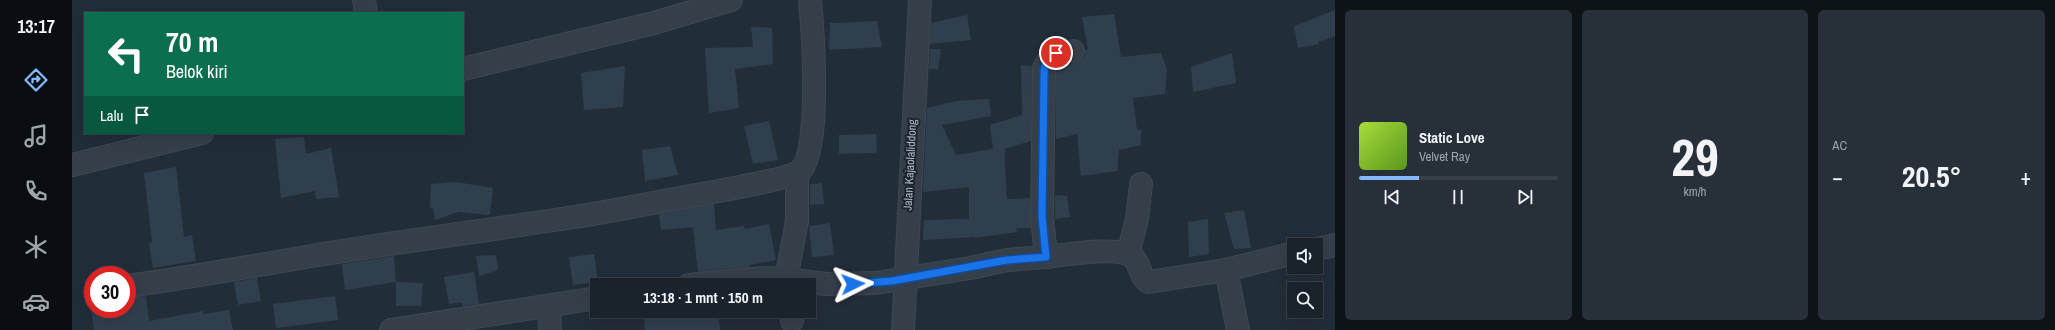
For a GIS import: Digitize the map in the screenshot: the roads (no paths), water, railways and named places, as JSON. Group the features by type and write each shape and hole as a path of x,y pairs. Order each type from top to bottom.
{"street":[{"path":"364,0 366,12"},
{"path":"464,69 654,23 731,0"},
{"path":"136,285 306,257 577,217 766,182 797,173 803,169 809,154 811,137 815,64 810,0"},
{"name":"Jalan Kajaolaliddong","path":"903,330 920,0"},
{"path":"1046,257 1042,216 1044,68 1051,55 1074,51"},
{"path":"72,165 198,134"},
{"path":"796,278 797,221 799,202 797,173"},
{"path":"1128,254 1137,219 1141,184"},
{"path":"1323,248 1335,245"},
{"path":"816,283 853,284 892,281 1007,260 1095,252 1128,254 1133,257 1143,278 1148,282 1226,270 1287,255"},
{"path":"1226,270 1238,330"},
{"path":"391,330 447,326 590,299"},
{"path":"549,306 550,330"}]}
